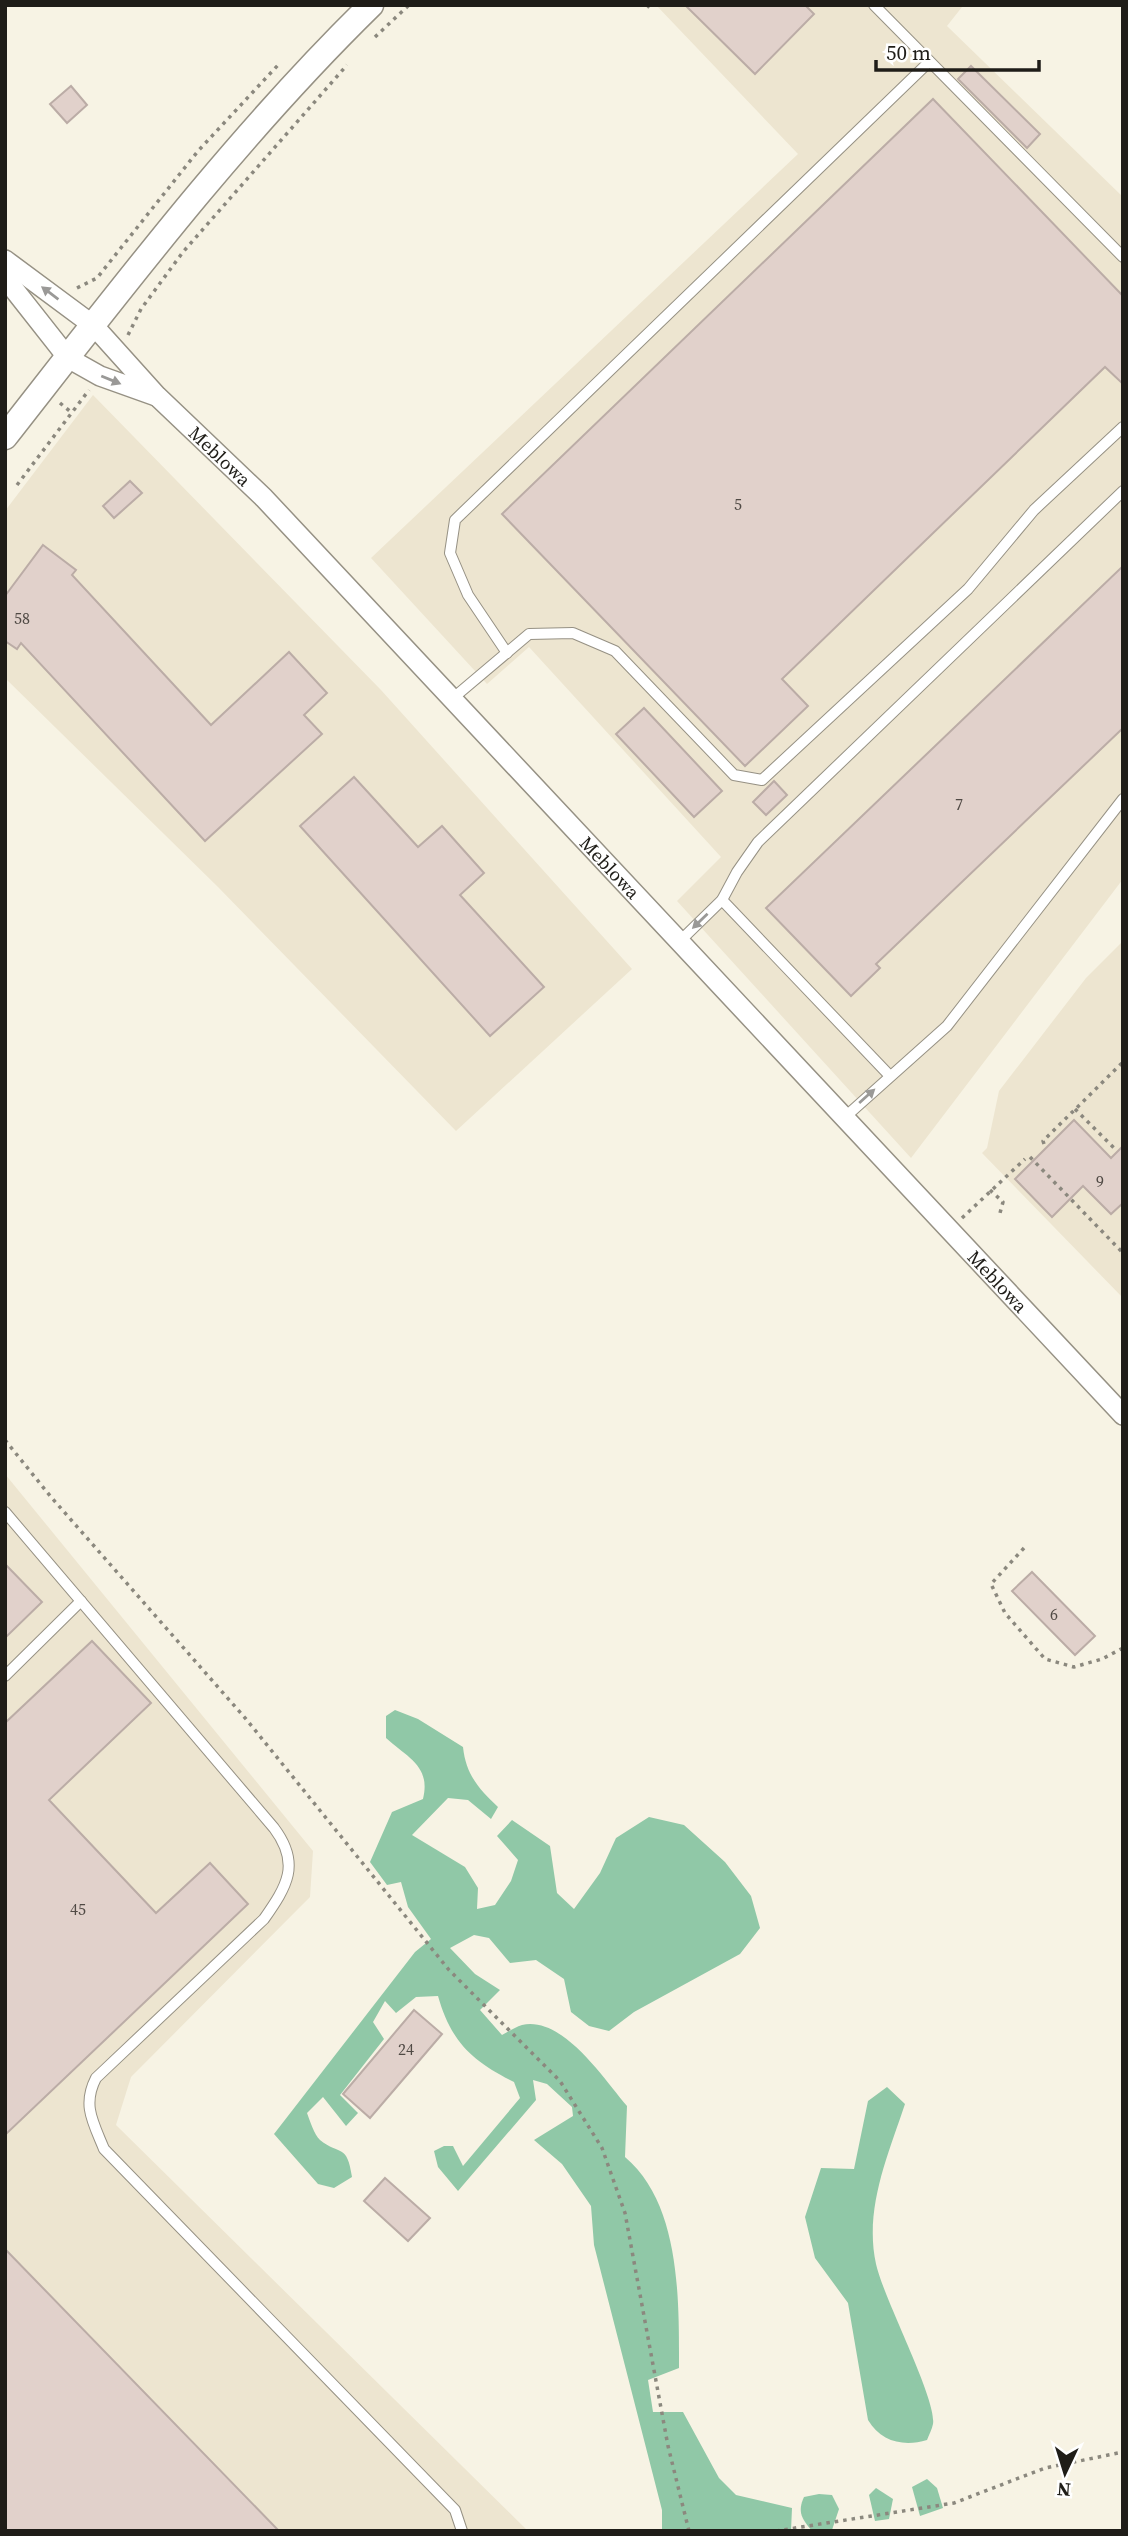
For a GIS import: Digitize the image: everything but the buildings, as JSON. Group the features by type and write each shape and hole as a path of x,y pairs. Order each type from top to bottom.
{"street":[{"path":"5,437 256,126 371,5"},
{"name":"Meblowa","path":"5,260 94,326 157,396 264,498 1123,1415"},
{"path":"5,278 68,358 100,376 157,396"}],"lane":[{"path":"874,5 1123,257"},
{"path":"507,653 468,595 450,553 455,520 928,62"},
{"path":"452,699 529,634 573,633 615,651 734,775 762,780 968,589 1034,510 1123,426"},
{"path":"679,942 722,901 737,872 758,842 1123,491"},
{"path":"844,1118 961,1010 1123,799"},
{"path":"722,901 890,1076"},
{"path":"5,1512 274,1828 285,1842 291,1869 282,1893 264,1919 96,2078 87,2095 96,2130 104,2148 455,2510 462,2531"},
{"path":"5,1676 81,1601"}],"path":[{"path":"372,40 409,5"},
{"path":"123,345 141,309 183,253 354,58"},
{"path":"68,289 86,286 97,278 198,151 283,60"},
{"path":"17,485 92,386"},
{"path":"60,403 72,413"},
{"path":"1044,1144 1043,1141 1123,1062"},
{"path":"1074,1109 1114,1147"},
{"path":"949,1230 1027,1158 1123,1253"},
{"path":"990,1190 1003,1202 1000,1213"},
{"path":"5,1440 51,1497 246,1718 449,1970 560,2081 602,2148 625,2213 668,2446 690,2531"},
{"path":"1024,1548 991,1584 1005,1613 1045,1659 1074,1667 1102,1659 1123,1648"},
{"path":"776,2531 954,2502 1045,2468 1123,2452"}],"shaded area":[{"path":"656,5 960,5 962,7 947,26 1123,197 1123,879 911,1158 677,901 721,857 529,647 487,684 371,558 798,154"},
{"path":"93,395 381,690 632,969 456,1131 218,887 5,678 5,511"},
{"path":"1123,941 1123,1298 982,1153 987,1148 999,1091 1086,978"},
{"path":"5,1474 313,1851 310,1897 131,2077 116,2125 528,2531 5,2531"}],"green space":[{"path":"395,1710 418,1719 463,1747 467,1766 475,1781 498,1807 491,1819 468,1800 448,1798 412,1835 465,1867 478,1888 477,1909 495,1905 511,1881 518,1860 497,1836 512,1820 550,1846 557,1893 574,1909 600,1873 616,1838 649,1817 684,1825 725,1862 751,1896 760,1928 740,1954 634,2012 609,2031 589,2026 571,2012 564,1979 536,1960 510,1963 489,1938 474,1935 450,1948 475,1974 500,1990 480,2010 502,2035 522,2025 537,2025 552,2030 581,2052 627,2106 625,2157 643,2177 657,2200 667,2227 677,2284 679,2368 648,2380 653,2412 683,2412 719,2478 736,2495 792,2508 791,2531 662,2531 662,2510 594,2245 591,2206 562,2164 534,2140 573,2116 572,2107 547,2084 533,2080 536,2100 458,2191 438,2167 434,2151 444,2146 453,2146 463,2166 520,2098 514,2082 486,2066 465,2048 449,2026 438,1996 416,1997 396,2013 385,2001 373,2022 384,2039 340,2095 358,2113 346,2126 323,2097 307,2113 320,2140 342,2152 348,2159 352,2177 334,2188 318,2184 274,2134 415,1952 431,1939 408,1907 401,1882 387,1885 370,1862 392,1812 423,1799 425,1788 421,1770 386,1738 386,1716"},
{"path":"887,2087 905,2104 875,2203 873,2243 881,2280 927,2394 933,2424 927,2440 910,2443 886,2438 868,2420 848,2303 815,2258 805,2217 821,2168 854,2169 868,2101"},
{"path":"927,2479 937,2488 943,2508 920,2516 912,2487"},
{"path":"876,2488 893,2499 889,2519 875,2521 869,2495"},
{"path":"832,2495 839,2509 832,2530 812,2531 802,2515 804,2497"}]}
